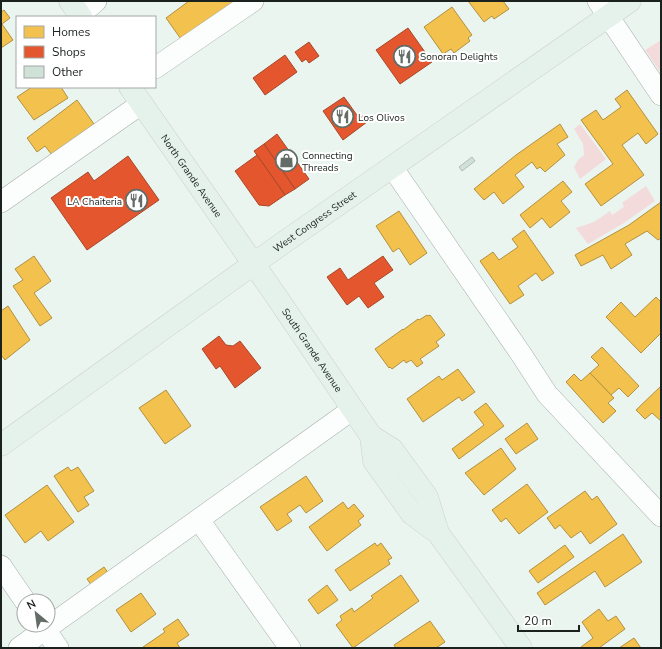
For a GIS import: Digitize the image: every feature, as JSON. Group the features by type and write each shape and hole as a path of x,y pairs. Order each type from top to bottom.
{"main road":[{"name":"West Congress Street","path":"1,445 253,264 392,167 603,9 630,1"},
{"name":"North Grande Avenue","path":"135,95 253,264"},
{"name":"South Grande Avenue","path":"253,264 371,436 392,449 428,497 438,533 521,648"}],"street":[{"path":"77,11 96,1"},
{"path":"156,67 253,1"},
{"path":"603,9 661,95"},
{"path":"1,202 135,95"},
{"path":"392,167 547,394 661,516"},
{"path":"56,619 199,520 353,409"},
{"path":"199,520 290,648"},
{"path":"1,566 20,593"},
{"path":"19,648 37,633"},
{"path":"47,633 58,648"}],"shaded area":[{"path":"661,40 661,73 645,50"},
{"path":"580,124 606,159 580,179 574,167 578,160 584,155 583,144 574,129"},
{"path":"646,186 655,201 624,223 588,244 576,228 594,222 610,211 612,215 624,207 622,203"}],"building: Homes":[{"path":"189,1 242,1 183,42 166,18"},
{"path":"468,1 503,1 509,9 494,19 492,16 484,22"},
{"path":"452,7 472,35 468,38 470,41 454,53 451,49 443,54 424,27"},
{"path":"4,10 10,18 2,24 13,40 1,48 1,12"},
{"path":"30,88 62,88 68,98 34,120 17,97"},
{"path":"627,90 658,134 646,144 638,133 622,145 644,175 601,206 585,184 613,164 581,120 596,110 603,120 621,107 615,99"},
{"path":"77,100 94,124 52,155 45,146 37,152 27,138"},
{"path":"560,124 568,137 557,144 565,155 545,172 540,167 537,169 532,162 515,175 524,187 503,204 494,192 484,200 474,189 516,155"},
{"path":"563,181 572,192 561,201 570,212 550,228 542,218 530,228 520,215"},
{"path":"661,202 661,238 658,240 647,231 625,244 632,255 611,269 603,255 581,266 575,255 629,225"},
{"path":"399,211 427,253 410,265 399,248 393,252 376,226"},
{"path":"524,230 554,273 542,281 536,273 518,286 524,295 510,304 480,261 493,252 499,260 518,247 512,239"},
{"path":"34,256 51,281 34,293 52,318 40,326 13,286 23,280 15,269"},
{"path":"656,297 661,302 661,333 641,353 606,317 621,302 635,317"},
{"path":"8,306 30,340 5,360 1,355 1,311"},
{"path":"427,315 430,315 445,335 436,342 439,346 420,359 423,363 417,367 411,360 406,363 404,360 392,369 390,367 389,368 375,349 418,319 419,320"},
{"path":"602,347 639,386 628,397 619,388 611,395 590,373 599,365 591,357"},
{"path":"458,369 475,392 462,401 459,397 423,422 407,399 439,376 442,380"},
{"path":"590,373 614,398 608,403 616,411 603,423 566,382 574,374 581,381"},
{"path":"661,386 661,421 652,413 645,419 636,410"},
{"path":"166,390 191,426 165,444 139,408"},
{"path":"486,403 504,426 459,459 452,449 484,425 474,412"},
{"path":"527,423 538,439 516,454 505,439"},
{"path":"501,448 516,469 484,495 465,473"},
{"path":"68,467 71,471 78,467 94,491 84,497 89,505 78,512 54,476"},
{"path":"306,476 323,501 306,513 300,505 287,514 292,521 277,531 260,507"},
{"path":"527,484 548,512 519,534 506,518 501,522 492,510"},
{"path":"47,485 74,522 48,541 41,531 25,543 5,515"},
{"path":"585,491 592,500 597,496 617,524 590,544 581,531 571,538 560,525 555,529 547,518"},
{"path":"343,502 348,509 354,504 364,516 358,521 361,525 327,551 309,527"},
{"path":"623,534 642,562 605,587 595,571 545,605 537,593"},
{"path":"375,543 377,546 381,543 392,558 388,560 390,564 350,591 335,570"},
{"path":"565,545 574,557 538,583 529,571"},
{"path":"104,567 111,577 94,589 87,579"},
{"path":"401,575 419,601 353,648 336,625 342,620 340,616 352,608 354,612 373,598 371,596"},
{"path":"327,585 338,600 318,614 308,600"},
{"path":"141,593 156,614 131,632 116,610"},
{"path":"599,609 608,621 616,616 625,629 599,648 581,648 593,638 582,622"},
{"path":"178,619 189,635 177,643 180,648 143,648 165,632 163,629"},
{"path":"430,621 445,642 436,648 396,648 394,645"},
{"path":"634,638 641,648 619,648"}],"building: Shops":[{"name":"Sonoran Delights","path":"408,28 432,62 400,84 376,50"},
{"path":"309,42 319,56 309,63 306,59 302,62 295,52"},
{"path":"285,55 297,72 265,95 253,78"},
{"name":"Los Olivos","path":"344,97 359,118 363,116 367,122 343,140 323,111"},
{"name":"Connecting Threads","path":"277,134 309,179 295,189 264,144"},
{"path":"264,144 295,189 285,195 254,151"},
{"path":"257,155 285,195 269,206 259,205 235,171"},
{"path":"128,156 159,200 87,250 51,198 88,172 94,181"},
{"path":"383,256 393,270 374,283 384,297 368,308 359,296 347,305 327,277 340,268 348,280"},
{"path":"219,336 226,345 233,346 240,341 261,368 235,388 220,366 216,369 202,349"}],"building: Other":[{"path":"472,157 475,161 462,171 459,167"}],"place":[{"name":"Sonoran Delights","path":"404,56"},
{"name":"Los Olivos","path":"343,117"},
{"name":"Connecting Threads","path":"286,161"},
{"name":"LA Chaiteria","path":"137,201"}]}
